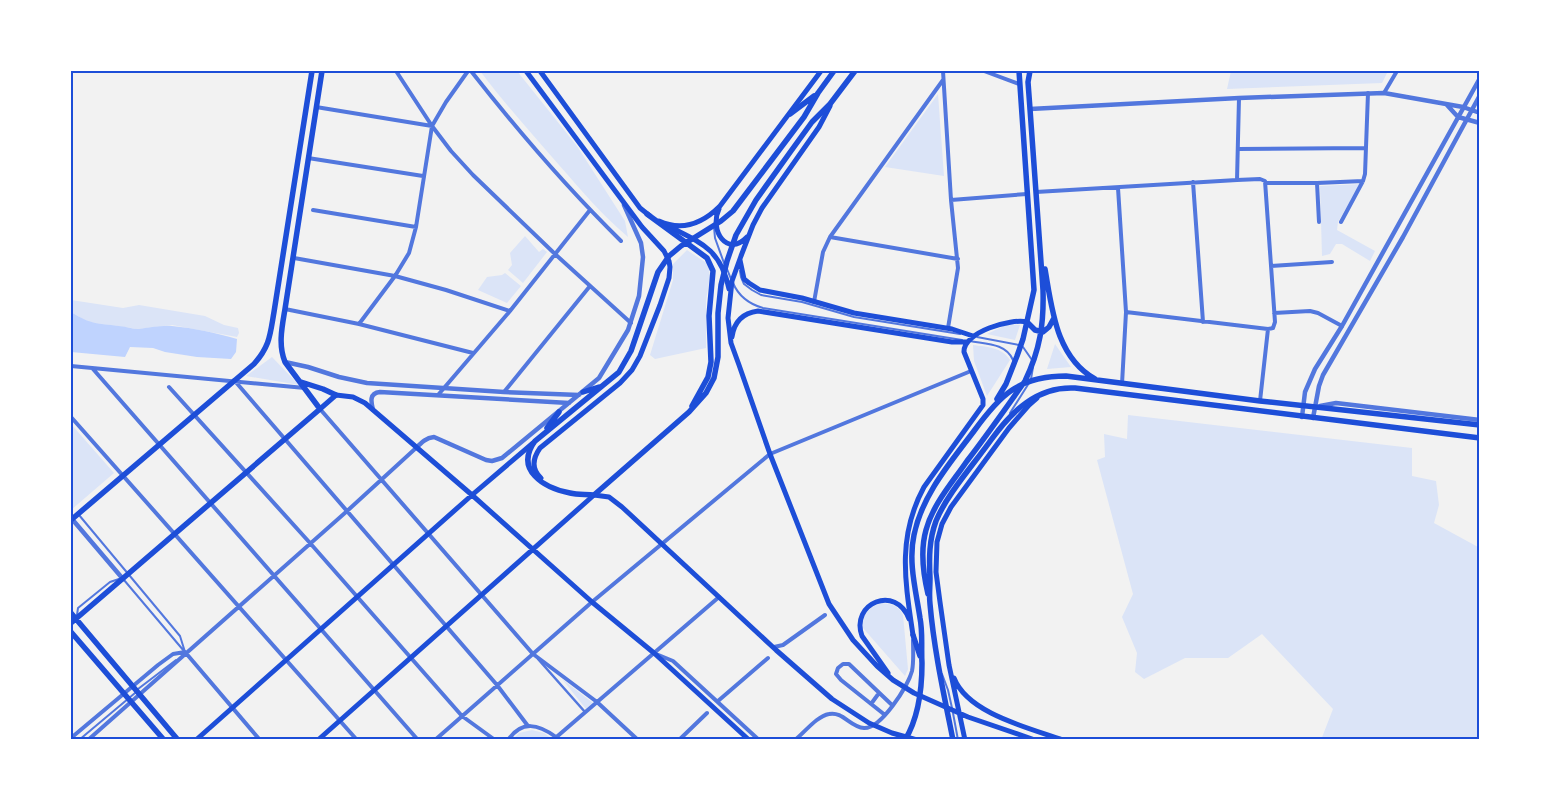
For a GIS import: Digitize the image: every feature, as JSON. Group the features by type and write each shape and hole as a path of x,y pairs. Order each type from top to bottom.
{"main road":[{"path":"72,519 234,380 266,350 270,339 312,71"},
{"path":"320,408 285,362 281,354 280,345 322,71"},
{"path":"526,71 642,227 667,256 670,267 669,278 640,356 632,370 620,383 544,444 537,453 534,464 535,472 549,485"},
{"path":"540,71 640,208 707,258 714,271 709,316 710,369 689,412"},
{"path":"657,220 674,226 690,225 706,218 720,206 821,71"},
{"path":"196,740 472,495 619,372 631,351 655,279 666,260 681,246 721,221 733,211 804,116 834,71"},
{"path":"318,740 689,412 706,392 714,378 717,365 718,299 730,250 749,210 812,122 830,104 855,71"},
{"path":"906,740 918,705 921,689 922,636 912,560 913,537 916,524 934,486 1001,393 1014,367 1021,346 1034,290 1019,71"},
{"path":"953,740 938,663 930,603 924,578 923,561 926,530 934,509 1025,381 1038,349 1042,326 1043,290 1028,82 1030,71"},
{"path":"790,114 818,94"},
{"path":"830,104 819,127 762,208 750,233 732,281 730,292 728,318 731,342 770,454 829,604 865,654 893,680 914,693 968,717 1035,740"},
{"path":"720,206 715,222 720,236 727,243 739,243 750,233"},
{"path":"647,214 714,253 726,276 730,292"},
{"path":"1040,244 1059,337 1069,354 1088,374 1102,382"},
{"path":"740,259 744,279 754,287 765,291 854,313 948,328 973,336"},
{"path":"731,342 732,334 739,319 748,314 758,312 952,342 967,341"},
{"path":"913,634 904,562 908,524 917,499 924,487 983,404 983,399 964,352 964,347 973,336 1008,321 1019,320 1027,322 1035,330 1043,332 1049,327 1054,318"},
{"path":"981,421 1008,392 1030,381 1057,376 1480,425"},
{"path":"301,382 336,395 356,398 373,410 592,602 654,653 749,740"},
{"path":"581,393 604,386"},
{"path":"930,603 929,552 932,532 951,494 1003,424 1022,405 1035,396 1048,391 1075,388 1480,438"},
{"path":"965,739 949,665 936,572 937,542 942,524 966,486 1015,421 1029,405 1048,391"},
{"path":"178,740 72,616 129,574 283,438 336,395"},
{"path":"543,435 559,412"},
{"path":"535,441 529,450 528,465 534,476 549,485 572,494 594,494 609,497 615,501 832,698 858,717 892,733 917,740"},
{"path":"893,680 862,636 860,629 861,617 868,607 874,603 886,600 902,606 908,617 922,663"},
{"path":"71,632 164,740"},
{"path":"949,665 960,690 977,706 998,716 1064,740"}],"street":[{"path":"396,71 432,126 473,175 554,254 631,323"},
{"path":"359,324 395,276 408,253 416,227 432,126 446,102 469,71 527,141 621,241"},
{"path":"943,71 951,200 958,259 948,328"},
{"path":"984,71 1019,84"},
{"path":"1384,93 1397,71"},
{"path":"1302,417 1309,381 1342,326 1480,78"},
{"path":"814,302 823,252 830,237 943,80"},
{"path":"1341,222 1364,181 1368,93"},
{"path":"1030,109 1239,98 1384,93 1463,107 1480,113"},
{"path":"1313,418 1314,407 1323,375 1403,237 1480,95"},
{"path":"1236,180 1239,98"},
{"path":"1446,104 1458,117 1480,123"},
{"path":"316,107 432,126"},
{"path":"1238,149 1366,148"},
{"path":"308,158 423,176"},
{"path":"1036,192 1260,179 1266,183 1364,181"},
{"path":"1193,182 1203,322"},
{"path":"1126,312 1203,322 1273,328 1275,325 1266,183"},
{"path":"1317,183 1319,222"},
{"path":"1118,188 1126,312 1122,384"},
{"path":"951,200 1027,194"},
{"path":"71,738 178,661 424,440 434,437 486,460 498,460 570,403 603,373 631,323 639,296 643,250 621,199"},
{"path":"313,210 416,227"},
{"path":"438,395 510,311 590,210"},
{"path":"830,237 958,259"},
{"path":"294,258 395,276 510,311"},
{"path":"1271,266 1332,262"},
{"path":"504,392 590,286"},
{"path":"285,309 359,324 474,353"},
{"path":"1274,313 1318,313 1342,326"},
{"path":"1260,401 1268,329"},
{"path":"285,362 354,381 504,392 581,393"},
{"path":"71,366 305,388"},
{"path":"94,369 418,740"},
{"path":"435,740 592,602 770,454 971,371"},
{"path":"234,380 497,686 528,726"},
{"path":"169,387 246,471 462,716 495,740"},
{"path":"373,410 371,398 374,393 378,392 570,403"},
{"path":"1314,407 1336,403 1480,420"},
{"path":"320,408 428,535 585,712"},
{"path":"71,417 357,740"},
{"path":"72,519 123,579"},
{"path":"508,740 520,728 528,726 538,727 555,738 719,597"},
{"path":"775,648 783,646 824,615"},
{"path":"796,740 826,714 840,715 853,724 865,728 872,726 885,716 909,680 912,671 913,634"},
{"path":"88,740 174,654 186,652"},
{"path":"186,652 260,740"},
{"path":"654,653 673,661 759,740"},
{"path":"533,654 597,702 638,740"},
{"path":"718,701 768,658"},
{"path":"885,716 841,680 836,674 838,668 842,664 849,664 892,705"},
{"path":"871,704 879,693"},
{"path":"679,740 707,713"}],"lane":[{"path":"715,222 717,245 732,281 742,298 750,304 763,308 997,346 1013,357 1014,367"},
{"path":"740,259 742,280 752,290 761,294 802,302 854,317 1014,343 1021,346 1029,355 1034,370 1030,381 1003,424"},
{"path":"78,514 180,636 186,652"},
{"path":"72,616 78,608 110,582 123,579 186,652"},
{"path":"72,616 78,608"},
{"path":"938,663 948,690 958,740"},
{"path":"79,740 128,698"}],"shaded area":[{"path":"480,71 517,71 577,146 625,221 628,237 584,193"},
{"path":"1231,71 1388,71 1382,83 1227,89"},
{"path":"938,94 944,176 885,167"},
{"path":"1360,184 1338,222 1337,230 1375,251 1370,261 1342,244 1336,244 1330,254 1322,256 1320,186"},
{"path":"525,236 539,252 543,249 547,252 523,283 508,270 512,265 510,253"},
{"path":"687,250 708,264 710,276 706,301 706,348 655,359 650,355 673,280 673,264"},
{"path":"505,273 521,286 507,303 478,290 487,277"},
{"path":"71,300 123,308 139,305 205,316 224,325 238,328 239,333 237,337 172,325 137,329 101,325 86,321 71,312"},
{"path":"1008,324 1020,325 1015,340 987,334"},
{"path":"1055,344 1071,367 1047,369"},
{"path":"973,345 989,347 1003,352 1010,360 987,396 974,361"},
{"path":"272,357 299,385 246,376"},
{"path":"1128,415 1412,448 1412,476 1436,481 1439,505 1434,523 1478,547 1480,545 1480,740 1321,740 1333,709 1262,634 1228,658 1185,658 1144,679 1135,672 1137,653 1122,617 1133,594 1097,460 1105,457 1104,434 1127,439"},
{"path":"71,424 114,473 71,510"},
{"path":"882,603 897,607 903,615 908,669 905,676 863,628 867,612"},
{"path":"562,679 593,703 586,709"},
{"path":"532,730 544,733 552,739 512,740 519,733"}],"water":[{"path":"71,312 99,324 133,329 172,326 197,329 237,339 236,352 231,359 197,357 165,352 153,348 130,347 125,357 71,352"}]}
